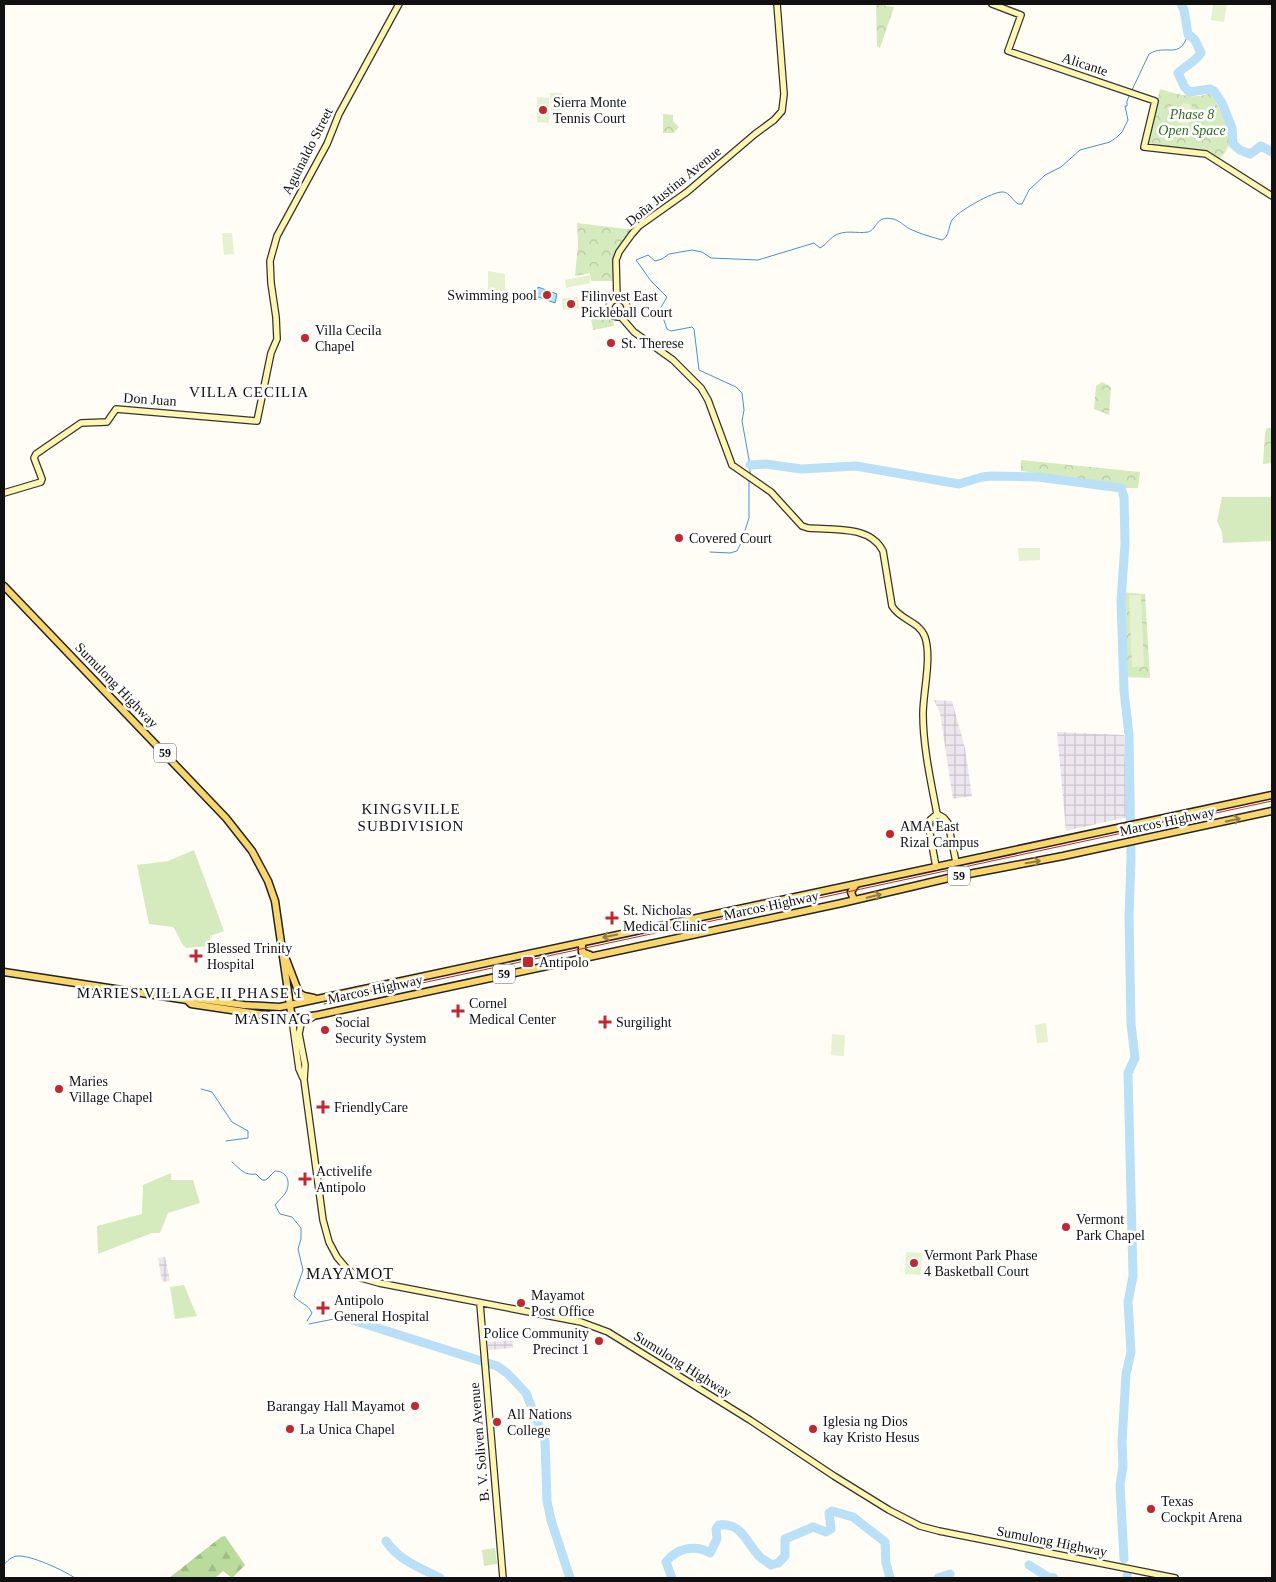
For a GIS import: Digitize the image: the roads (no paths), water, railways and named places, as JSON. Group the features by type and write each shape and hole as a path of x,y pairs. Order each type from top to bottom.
{"main road":[{"name":"Sumulong Highway","path":"4,586 236,829 260,863 275,901 292,1018"},
{"name":"Marcos Highway","path":"187,1000 191,1004 292,1018 318,1015 594,955 842,895 856,884 1272,795"},
{"name":"Marcos Highway","path":"4,972 187,1000 192,998 268,1007 280,1006 582,943 842,895 854,900 963,875 1272,812"},
{"path":"958,862 958,868 963,875"},
{"path":"934,867 937,874 935,881"},
{"path":"854,900 851,892 856,884"},
{"path":"582,943 582,952 594,955"},
{"path":"282,946 299,993 318,999"},
{"path":"456,970 453,978 459,984"}],"street":[{"name":"Aguinaldo Street","path":"257,421 271,352 277,340 270,262 277,236 328,144 339,114 399,4"},
{"name":"Doña Justina Avenue","path":"617,299 616,260 619,252 639,226 687,192 774,120 782,111 784,94 777,4"},
{"name":"Alicante","path":"992,4 1021,15 1008,51 1154,101 1144,147 1206,154 1272,196"},
{"path":"617,299 624,301 627,306 626,313 621,317 615,317 609,310 611,302 617,299"},
{"path":"621,317 634,332 673,360 701,388 708,400 732,465 771,492 802,526 863,533 880,545 883,551 892,606 921,630 927,649 923,722 937,814"},
{"name":"Don Juan","path":"4,493 41,482 42,479 34,458 36,454 81,423 107,422 116,408 257,421"},
{"path":"937,814 948,823 958,862"},
{"path":"934,867 929,828 930,820 937,814"},
{"name":"Sumulong Highway","path":"318,1015 301,1024 299,1028 305,1065 304,1080 323,1220 329,1242 347,1269 361,1278 480,1304 581,1322 608,1332 750,1420 868,1497 920,1526 1174,1578"},
{"name":"Sumulong Highway","path":"292,1018 299,1069 304,1080"},
{"name":"B. V. Soliven Avenue","path":"480,1304 503,1578"}],"water":[{"name":"Swimming pool","path":"538,287 557,294 555,303 536,296"}],"waterway":[{"path":"1181,4 1184,10 1188,34 1195,40 1201,53 1178,73 1184,86 1189,92 1210,89 1214,91 1222,103 1232,128 1233,144 1240,150 1250,154 1261,146 1272,152"},
{"path":"1132,90 1149,54 1181,47 1188,34"},
{"path":"750,474 742,421 744,410 742,393 736,387 699,370 694,329 692,327 671,331 667,329 660,309 667,297 651,281 636,260 648,255 655,261 669,254 692,250 702,252 711,258 758,260 814,243 820,248 838,234 868,232 880,221 887,218 942,240 948,234 955,216 976,203 1003,192 1007,193 1018,204 1022,204 1029,190 1045,175 1061,167 1080,150 1110,142 1117,137 1128,120 1125,106 1127,106 1130,94"},
{"path":"750,465 766,464 801,469 856,466 959,484 991,476 1038,477 1121,488 1124,497 1125,544 1121,600 1124,691 1129,735 1131,1024 1135,1058 1128,1073 1133,1276 1128,1302 1131,1352 1126,1374 1122,1442 1123,1466 1120,1485 1124,1559"},
{"path":"710,552 730,553 737,551 749,518 749,481"},
{"path":"201,1089 212,1092 232,1122 248,1131 248,1138 226,1141"},
{"path":"232,1162 243,1171 249,1174 256,1174 262,1180 266,1180 275,1171 279,1171 287,1178 286,1192 275,1205 280,1214 292,1217 301,1228 301,1239 298,1249 303,1270 294,1296 312,1313 307,1321"},
{"path":"309,1324 334,1319 338,1316"},
{"path":"343,1317 497,1366 507,1373 526,1393 545,1441 547,1501 551,1520 570,1578"},
{"path":"672,1578 666,1562 670,1557 675,1553 692,1548 710,1553 717,1539 716,1529 719,1525 734,1527 744,1536 761,1558 771,1565 778,1563 785,1556 785,1539 813,1527 826,1532 831,1529 829,1513 832,1511 853,1517 885,1542 886,1563 890,1578"},
{"path":"386,1541 403,1558 440,1578"},
{"path":"4,1565 13,1557 23,1556 47,1564 75,1578"},
{"path":"1029,1565 1048,1577 1054,1578"},
{"path":"938,1578 950,1574"}],"railway":[{"path":"324,1004 1272,801"}],"place":[{"name":"Sierra Monte Tennis Court","path":"543,110"},
{"name":"Swimming pool","path":"547,295"},
{"name":"Filinvest East Pickleball Court","path":"571,304"},
{"name":"Villa Cecila Chapel","path":"305,338"},
{"name":"St. Therese","path":"611,343"},
{"name":"Covered Court","path":"679,538"},
{"name":"AMA East Rizal Campus","path":"890,834"},
{"name":"St. Nicholas Medical Clinic","path":"612,918"},
{"name":"Blessed Trinity Hospital","path":"196,956"},
{"name":"Antipolo","path":"528,962"},
{"name":"Cornel Medical Center","path":"458,1011"},
{"name":"Surgilight","path":"605,1022"},
{"name":"Social Security System","path":"325,1030"},
{"name":"Maries Village Chapel","path":"59,1089"},
{"name":"FriendlyCare","path":"323,1107"},
{"name":"Activelife Antipolo","path":"305,1179"},
{"name":"Vermont Park Chapel","path":"1066,1227"},
{"name":"Vermont Park Phase 4 Basketball Court","path":"914,1263"},
{"name":"Mayamot Post Office","path":"521,1303"},
{"name":"Antipolo General Hospital","path":"323,1308"},
{"name":"Police Community Precinct 1","path":"599,1341"},
{"name":"Barangay Hall Mayamot","path":"415,1406"},
{"name":"All Nations College","path":"497,1422"},
{"name":"La Unica Chapel","path":"290,1429"},
{"name":"Iglesia ng Dios kay Kristo Hesus","path":"813,1429"},
{"name":"Texas Cockpit Arena","path":"1151,1509"}],"district":[{"name":"VILLA CECILIA","path":"249,392"},
{"name":"KINGSVILLE SUBDIVISION","path":"411,818"},
{"name":"MARIES VILLAGE II PHASE 1","path":"190,993"},
{"name":"MASINAG","path":"273,1019"},
{"name":"MAYAMOT","path":"350,1273"}],"park label":[{"name":"Phase 8 Open Space","path":"1192,122"}]}
